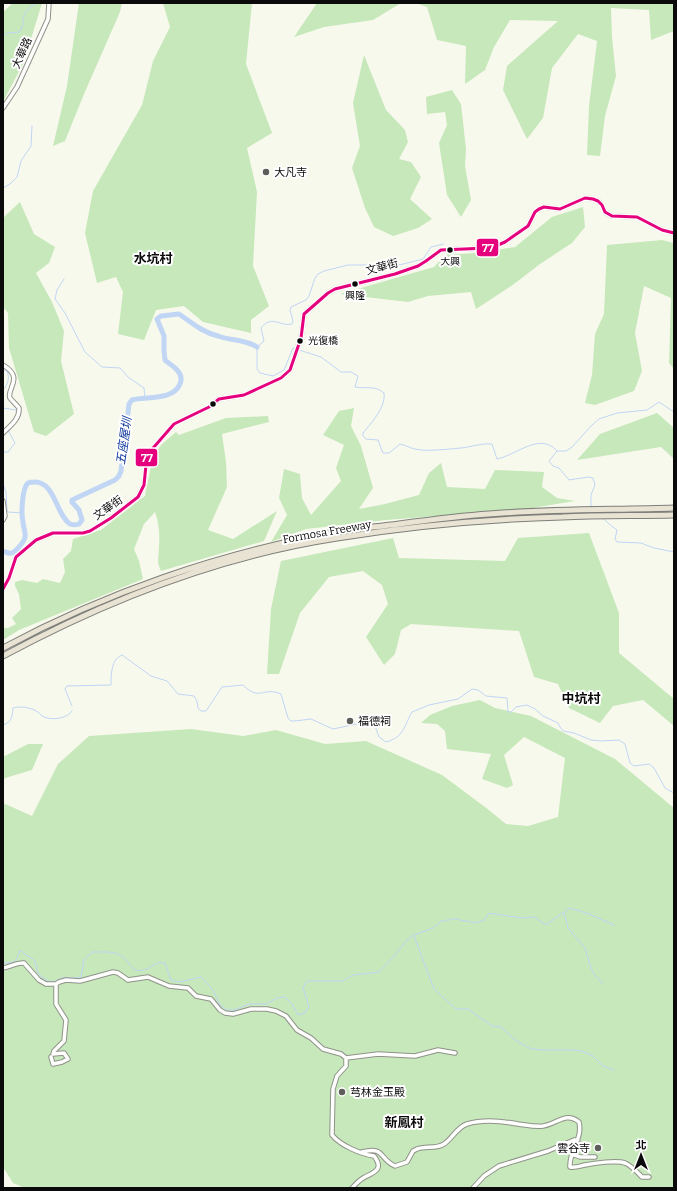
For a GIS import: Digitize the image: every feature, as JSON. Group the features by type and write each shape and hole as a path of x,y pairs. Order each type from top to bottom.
{"highway":[{"name":"Formosa Freeway","path":"3,648 76,612 124,591 210,562 273,544 335,532 490,514 574,510 674,508"},
{"name":"Formosa Freeway","path":"3,656 35,639 126,598 212,568 275,551 337,538 446,524 491,520 562,517 674,515"}],"street":[{"name":"大華路","path":"3,108 17,87 48,19 49,3"},
{"name":"文華街","path":"3,589 9,578 16,557 36,540 53,533 83,533 90,531 136,498 143,489 147,455 174,424 208,407 219,399 242,396 284,376 290,370 298,349 305,312 335,289 395,274 418,266 426,262 441,250 489,248 501,244 528,226 535,212 542,208 560,209 582,199 591,198 598,201 602,205 605,212 612,216 637,217 662,230 674,233"},
{"path":"3,365 10,369 13,374 13,385 10,399 19,408 18,416 3,433"},
{"path":"3,501 5,516 3,520"},
{"path":"3,968 20,962 24,963 39,980 46,984 56,984 66,980 80,981 113,972 128,980 148,978 169,986 188,988 196,996 211,999 220,1010 225,1013 233,1014 251,1009 276,1010 286,1016 297,1030 311,1038 323,1049 341,1054 346,1058 378,1054 415,1056 438,1050 455,1053"},
{"path":"51,1057 53,1064 68,1059 64,1053 53,1054 64,1041 66,1020 56,1004 56,984"},
{"path":"346,1058 346,1066 337,1076 333,1089 332,1135 343,1145 367,1155 374,1156 379,1164 375,1173 356,1183 352,1188"},
{"path":"362,1152 377,1150 395,1166 407,1162 413,1151 417,1149 444,1144 466,1124 492,1121 536,1126 550,1125 565,1117 570,1117 579,1122 581,1132 572,1154 570,1165 572,1168 589,1164 613,1162 625,1163 642,1177 649,1177"},
{"path":"473,1188 480,1180 499,1166 548,1151 574,1140 578,1140"},
{"path":"572,1154 580,1157 595,1157"},
{"path":"480,1180 483,1172"}],"green space":[{"path":"13,3 42,3 24,62 3,102 3,12"},
{"path":"79,3 122,3 120,12 65,141 53,146 67,86"},
{"path":"163,3 252,3 246,64 272,133 247,148 257,192 253,266 269,306 251,320 251,333 203,322 184,306 156,310 144,340 118,334 123,292 116,277 97,283 85,233 93,191 142,105 153,61 170,27"},
{"path":"317,3 401,3 373,20 324,27 294,37"},
{"path":"416,3 674,3 674,31 651,40 649,10 611,8 616,76 605,116 600,156 587,155 589,106 597,41 578,34 552,68 543,118 527,139 503,90 507,66 558,21 510,20 494,47 485,70 465,84 466,46 437,40 427,7"},
{"path":"364,55 386,110 405,130 408,142 399,159 411,162 421,177 410,199 432,219 418,228 393,236 374,227 365,208 352,168 360,146 353,103"},
{"path":"452,90 461,104 466,149 465,166 471,200 461,217 447,195 439,143 447,125 445,112 427,114 426,97"},
{"path":"20,202 34,234 55,247 49,263 36,273 52,302 64,331 61,361 74,414 46,436 34,432 9,348 8,313 3,307 3,218"},
{"path":"583,207 585,227 572,243 476,309 471,292 428,296 408,302 340,294 434,267 445,255 476,253 515,247 552,217"},
{"path":"662,240 674,243 674,369 669,363 671,298 644,286 635,333 642,371 634,391 595,405 585,403 592,375 595,334 604,314 607,245"},
{"path":"354,408 351,426 361,446 373,488 359,509 419,495 429,473 441,463 447,487 485,489 495,470 544,472 542,487 557,498 575,501 526,509 386,520 306,529 271,542 287,515 279,498 284,469 300,474 302,498 311,515 341,481 336,468 344,445 323,435 339,411"},
{"path":"657,413 674,428 674,459 661,447 577,460 600,434"},
{"path":"268,416 269,422 222,434 226,462 227,487 208,530 233,539 277,511 264,541 161,571 158,562 159,529 155,512 144,524 134,549 139,561 143,579 19,630 3,640 3,628 8,628 16,624 12,618 21,609 19,594 15,586 15,582 22,580 37,583 43,579 60,583 65,572 63,559 71,551 73,539 101,530 145,496 152,461 161,445 176,432 179,435 226,418"},
{"path":"589,533 619,613 619,653 674,699 674,726 643,700 613,706 600,723 569,708 558,684 534,677 519,631 411,624 401,630 395,654 384,665 366,637 388,604 382,585 363,571 329,577 300,613 279,674 267,674 271,609 281,561 393,538 399,558 505,561 518,538"},
{"path":"480,700 495,708 531,716 615,759 674,808 674,1188 25,1188 13,1183 3,1167 3,803 32,816 58,764 89,736 191,729 243,736 276,730 325,744 366,741 442,775 506,824 528,826 558,817 565,758 524,737 504,755 513,785 507,788 482,779 491,754 447,749 445,731 437,724 421,723 430,715 452,706"},
{"path":"28,744 43,744 32,770 5,778 3,782 3,757"}],"waterway":[{"path":"3,36 8,33 19,32 23,24 24,14 37,3"},
{"path":"3,188 17,177 21,161 31,146 32,126"},
{"path":"443,244 431,247 423,259 387,268 374,265 348,265 318,274 306,300 291,307 292,324 272,321 265,324 261,328 264,341 257,347 257,369 260,373 273,376 284,370 293,348 321,357 341,372 351,372 358,376 355,387 374,388 381,391 384,393 383,404 378,414 363,433 363,436 366,439 378,440 383,453 389,453 400,444 420,450 461,448 492,444 497,459 536,444 543,443 550,445 557,451 549,461 553,466 559,468 569,480 588,477 593,478 595,485 591,495 591,507 593,508"},
{"name":"五座屋圳","path":"64,279 57,290 55,299 65,313 85,352 102,367 120,368 128,377 144,388 145,398"},
{"name":"五座屋圳","path":"3,551 12,553 25,539 22,507 24,490 28,483 41,483 47,487 65,520 70,524 79,524 82,520 79,510 72,500 115,480 119,476 121,471 129,404 132,400 159,397 172,393 177,389 180,384 181,377 176,369 165,360 164,336 157,319 161,316 179,314 197,327 207,332 223,338 252,344 257,347"},
{"path":"3,370 7,371 8,374 7,383 3,390"},
{"path":"557,451 566,451 572,447 599,419 617,413 647,410 659,402 674,412"},
{"path":"3,408 16,410 17,414"},
{"path":"10,424 15,417"},
{"path":"3,452 8,452 15,443 9,429"},
{"path":"3,484 6,492 7,511 23,513"},
{"path":"602,517 617,530 615,539 617,542 641,543 654,548 674,552"},
{"path":"72,706 65,689 67,686 111,685 114,664 118,657 122,655 151,676 167,681 178,694 194,696 197,701 198,708 201,711 206,711 222,687 243,685 249,690 258,693 275,692 281,694 288,718 291,721 311,719 333,729 361,723 375,726 379,737 386,742 392,740 400,734 412,712 429,705 458,699 472,689 478,690 486,696 507,698 508,712 511,712 516,707 527,705 535,709 543,716 558,723 563,731 574,733 591,740 619,740 625,744 630,763 634,766 649,764 654,768 665,788 674,793"},
{"path":"3,725 11,719 13,708 29,708 35,710 46,718 54,719 66,716 72,711"},
{"path":"565,911 570,908 589,914 614,925"},
{"path":"3,963 15,962 21,951 35,961 38,974 48,981 54,982 61,978 81,977 84,960 92,952 112,952 125,959 134,970 144,970 162,962 165,963 171,980 179,982 201,977 213,990 220,1005 227,1010 234,1010 249,1004 266,1004 277,998 285,997 292,1004 298,1015 305,1013 309,1006 303,988 307,981 343,981 353,975 379,972 407,940 414,935 433,928 441,921 455,919 476,923 484,920 489,913 522,918 534,917 546,925 564,912 568,928 585,948 591,968 603,984"},
{"path":"414,936 434,989 456,1009 468,1009 492,1026 501,1027 515,1040 529,1048 542,1050 582,1051 593,1056 603,1066 614,1070"}],"transit line":[{"name":"77","path":"3,589 9,578 16,557 36,540 53,533 83,533 90,531 111,518 138,497 144,485 147,455 174,424 209,407 219,399 244,395 281,378 290,370 301,338 304,314 328,293 335,289 395,274 418,266 441,250 487,248 498,245 505,242 528,226 535,212 539,209 544,207 560,209 585,198 598,201 602,205 605,212 612,216 637,217 662,230 674,233"}],"place":[{"name":"大凡寺","path":"266,172"},
{"name":"大興","path":"450,250"},
{"name":"興隆","path":"355,284"},
{"name":"光復橋","path":"300,341"},
{"name":"福德祠","path":"350,721"},
{"name":"芎林金玉殿","path":"342,1092"},
{"name":"雲谷寺","path":"598,1148"}],"district":[{"name":"水坑村","path":"153,258"},
{"name":"中坑村","path":"581,698"},
{"name":"新鳳村","path":"404,1122"}]}
